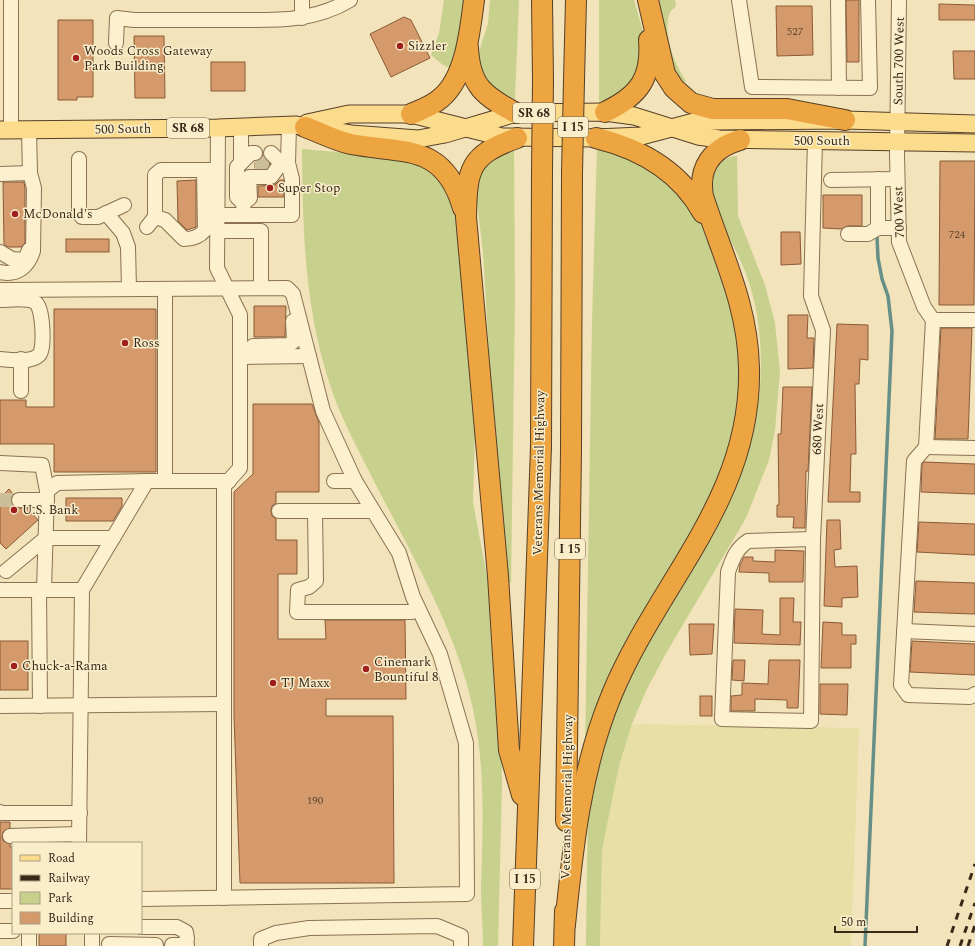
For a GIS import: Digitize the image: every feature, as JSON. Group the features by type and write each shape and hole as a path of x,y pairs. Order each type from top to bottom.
{"highway":[{"path":"411,114 435,103 444,95 458,73 468,44 474,0"},
{"name":"Veterans Memorial Highway","path":"523,946 541,447 542,0"},
{"name":"Veterans Memorial Highway","path":"564,946 571,450 572,174 576,0"},
{"path":"605,112 630,98 644,82 650,56 647,0"},
{"path":"647,0 665,74 674,88 691,103 707,108 722,110 787,109 845,120"},
{"path":"468,44 470,68 476,84 489,97 516,113"},
{"path":"296,126 350,144 412,152 426,157 444,172 455,185 466,218"},
{"path":"517,138 485,152 475,163 469,177 466,218 498,576 509,750 528,812"},
{"path":"596,138 638,152 673,174 694,198 722,250"},
{"path":"565,925 577,815 588,762 596,736 613,693 633,652 717,505 735,466 742,438 748,398 748,346 746,326 737,290 703,196 702,176 712,155 725,146 740,140"}],"main road":[{"name":"500 South","path":"6,130 241,128 296,126 351,134 409,139 436,137 516,113 605,112 634,116 709,138 740,140 975,143"},
{"name":"500 South","path":"296,126 349,114 411,114 502,137 596,138 641,136 704,121 845,120 975,124"}],"street":[{"path":"302,0 302,18"},
{"path":"116,43 117,18 134,20 302,18 337,8 350,0"},
{"path":"739,0 752,87 870,88 868,0"},
{"path":"838,0 839,88"},
{"name":"South 700 West","path":"898,121 899,0"},
{"path":"6,130 5,26 11,2"},
{"name":"700 West","path":"898,121 897,179 899,242 924,307 933,320"},
{"path":"244,209 250,198 249,177 271,177 296,126"},
{"path":"211,170 161,170 155,176 151,222 165,220 184,239 191,239 202,234 205,230 211,170 218,128"},
{"path":"241,128 241,163"},
{"path":"0,272 15,273 22,269 30,260 33,251 34,188 30,173 29,130"},
{"name":"680 West","path":"814,539 748,541 740,547 733,558 728,572 722,719 811,721 814,539 823,330 811,296 815,140"},
{"path":"244,209 237,198 237,168 241,163 255,158"},
{"path":"79,159 79,213 82,217 98,217 124,205"},
{"path":"218,215 244,209 292,215 292,179 278,161"},
{"path":"211,170 218,215 217,268 240,315 242,356 240,468 224,486 224,898"},
{"path":"0,174 30,173"},
{"path":"878,179 878,228"},
{"path":"831,180 897,179"},
{"path":"0,265 12,269 19,266 25,260 29,251 29,223 34,208"},
{"path":"106,213 123,234 128,248 129,289"},
{"path":"848,234 868,234 878,228 899,228"},
{"path":"217,231 261,231 261,288"},
{"path":"0,252 12,259 25,260"},
{"path":"242,356 253,346 289,345 294,341 295,336 290,302 287,298 263,297 246,288"},
{"path":"0,290 287,288 293,294 322,411 354,481 400,553 413,597 440,654 466,743 467,894 142,899"},
{"path":"165,289 165,481"},
{"path":"0,300 32,300 37,303 41,309 42,351 40,355 33,359 0,359"},
{"path":"975,320 933,320 926,447 914,461 900,685 908,695 970,697 975,694"},
{"path":"242,356 309,356"},
{"path":"21,359 21,391"},
{"path":"926,447 975,448"},
{"path":"0,463 42,465 47,495 46,538 41,590 40,706"},
{"path":"10,836 42,839 79,839 82,590 147,481"},
{"path":"19,500 47,495 57,483 229,481"},
{"path":"334,481 354,481"},
{"path":"278,511 373,511"},
{"path":"315,511 316,581 309,587 298,590 297,612 412,612"},
{"path":"82,590 5,590 3,568 46,538 113,538"},
{"path":"904,631 975,634"},
{"path":"0,706 224,704"},
{"path":"0,812 80,813"},
{"path":"0,901 12,901"},
{"path":"142,927 177,926 186,932 187,942 172,945"},
{"path":"261,946 261,938 276,933 309,928 437,926 461,936 461,946"},
{"path":"0,931 12,931"},
{"path":"29,934 29,946"},
{"path":"92,934 92,946"},
{"path":"110,941 156,945"}],"shaded area":[{"path":"632,724 859,728 851,946 600,946 602,850 619,766"}],"green space":[{"path":"444,0 464,0 456,71 443,65 431,55 439,33"},
{"path":"490,0 519,0 515,99 494,89 482,77 478,55 488,23"},
{"path":"599,0 634,0 645,38 643,73 611,100 599,101"},
{"path":"659,0 675,0 676,6 670,12 667,30 670,48 677,66 686,81 683,84 672,67"},
{"path":"302,149 396,157 435,171 455,198 475,429 473,502 493,609 501,704 502,784 498,946 483,946 481,895 483,814 481,765 469,692 461,665 441,613 352,439 331,388 322,358 310,299 304,240"},
{"path":"507,149 514,150 515,296 511,583 508,583 494,438 483,252 476,195 482,168"},
{"path":"597,149 608,150 651,163 696,210 726,280 742,342 733,456 585,752 592,321"},
{"path":"737,156 738,216 765,285 775,323 780,372 775,431 769,460 746,518 665,655 646,691 632,724 619,766 602,850 600,946 586,946 588,814 593,785 605,742 612,721 649,639 711,538 735,491 747,458 755,423 761,373 757,314 745,271 715,204 710,180 717,167 723,161 727,158"}],"building":[{"path":"846,0 859,0 859,62 847,62"},
{"path":"939,4 975,5 975,20 939,20"},
{"path":"776,6 812,6 813,55 777,56"},
{"name":"Sizzler","path":"404,17 411,20 430,58 391,77 370,34"},
{"name":"Woods Cross Gateway Park Building","path":"58,20 93,20 93,97 77,97 77,100 58,100"},
{"path":"134,36 164,36 165,98 135,98"},
{"path":"953,51 975,51 975,79 954,79"},
{"path":"211,62 245,62 245,91 211,91"},
{"path":"263,155 270,164 267,168 255,168 255,162 260,160"},
{"path":"940,161 975,161 974,305 939,305"},
{"path":"196,180 196,227 187,230 178,221 177,181"},
{"path":"280,180 284,180 284,197 258,197 258,186 275,185"},
{"name":"McDonald's","path":"3,182 24,182 25,243 21,247 8,247 4,244"},
{"path":"823,195 862,195 862,226 848,226 842,229 823,228"},
{"path":"781,232 800,232 801,264 781,265"},
{"path":"66,239 109,239 109,252 66,252"},
{"path":"254,306 286,306 285,337 254,337"},
{"path":"54,309 156,309 156,472 54,472 54,444 0,444 0,400 26,400 26,407 54,407"},
{"path":"788,315 808,315 807,338 814,338 813,368 788,369"},
{"path":"837,324 868,325 868,360 860,359 859,384 855,384 856,454 851,454 850,492 860,492 860,502 828,502"},
{"path":"941,328 972,328 968,439 935,439"},
{"path":"783,387 812,387 808,471 806,471 805,528 793,528 794,517 777,517 777,505 779,505 778,434 781,434"},
{"path":"253,404 312,404 319,423 319,492 276,492 276,503 272,506 271,511 272,516 276,519 276,540 297,540 297,574 278,574 278,639 326,639 325,620 405,620 406,699 326,699 326,716 393,716 394,883 240,883 234,716 234,492 253,474"},
{"path":"924,462 975,464 975,494 921,492 922,464"},
{"name":"U.S. Bank","path":"9,489 13,494 11,500 12,505 19,508 27,508 38,520 6,549 0,543 0,498"},
{"path":"66,498 122,498 122,506 113,521 66,521"},
{"path":"827,520 840,520 841,549 834,550 835,567 857,566 858,597 842,598 842,607 824,606"},
{"path":"919,522 975,524 975,555 917,552"},
{"path":"775,550 804,551 803,582 769,582 769,573 739,572 740,565 744,557 753,557 753,561 775,562"},
{"path":"916,581 975,583 975,614 914,612"},
{"path":"780,598 794,598 793,622 801,622 800,645 734,643 735,609 763,610 762,634 780,635"},
{"path":"823,622 842,623 842,635 856,635 856,644 851,644 851,668 821,668"},
{"path":"689,624 714,624 712,654 690,655"},
{"name":"Chuck-a-Rama","path":"0,641 28,641 28,690 0,690"},
{"path":"912,641 975,644 975,675 910,672"},
{"path":"733,660 745,660 744,681 732,680"},
{"path":"769,660 800,660 798,708 787,708 787,700 755,699 755,711 731,711 731,696 742,695 742,683 768,684"},
{"path":"820,684 848,684 847,715 820,714"},
{"path":"700,696 712,696 712,716 700,716"},
{"path":"0,822 10,822 10,828 3,832 2,837 3,841 10,844 10,847 12,847 12,889 0,889"},
{"path":"39,934 66,934 66,946 39,946"}],"waterway":[{"path":"865,946 892,331 888,296 882,279 878,258 877,237"}],"tunnel":[{"path":"255,163 270,163"},
{"path":"0,500 19,500"}],"railway":[{"path":"947,946 975,864"},
{"path":"960,946 975,903"},
{"path":"968,946 975,925"}],"place":[{"name":"Sizzler","path":"400,46"},
{"name":"Woods Cross Gateway Park Building","path":"76,58"},
{"name":"Super Stop","path":"270,188"},
{"name":"McDonald's","path":"15,214"},
{"name":"Ross","path":"125,343"},
{"name":"U.S. Bank","path":"14,510"},
{"name":"Chuck-a-Rama","path":"14,666"},
{"name":"Cinemark Bountiful 8","path":"366,669"},
{"name":"TJ Maxx","path":"273,683"}]}
